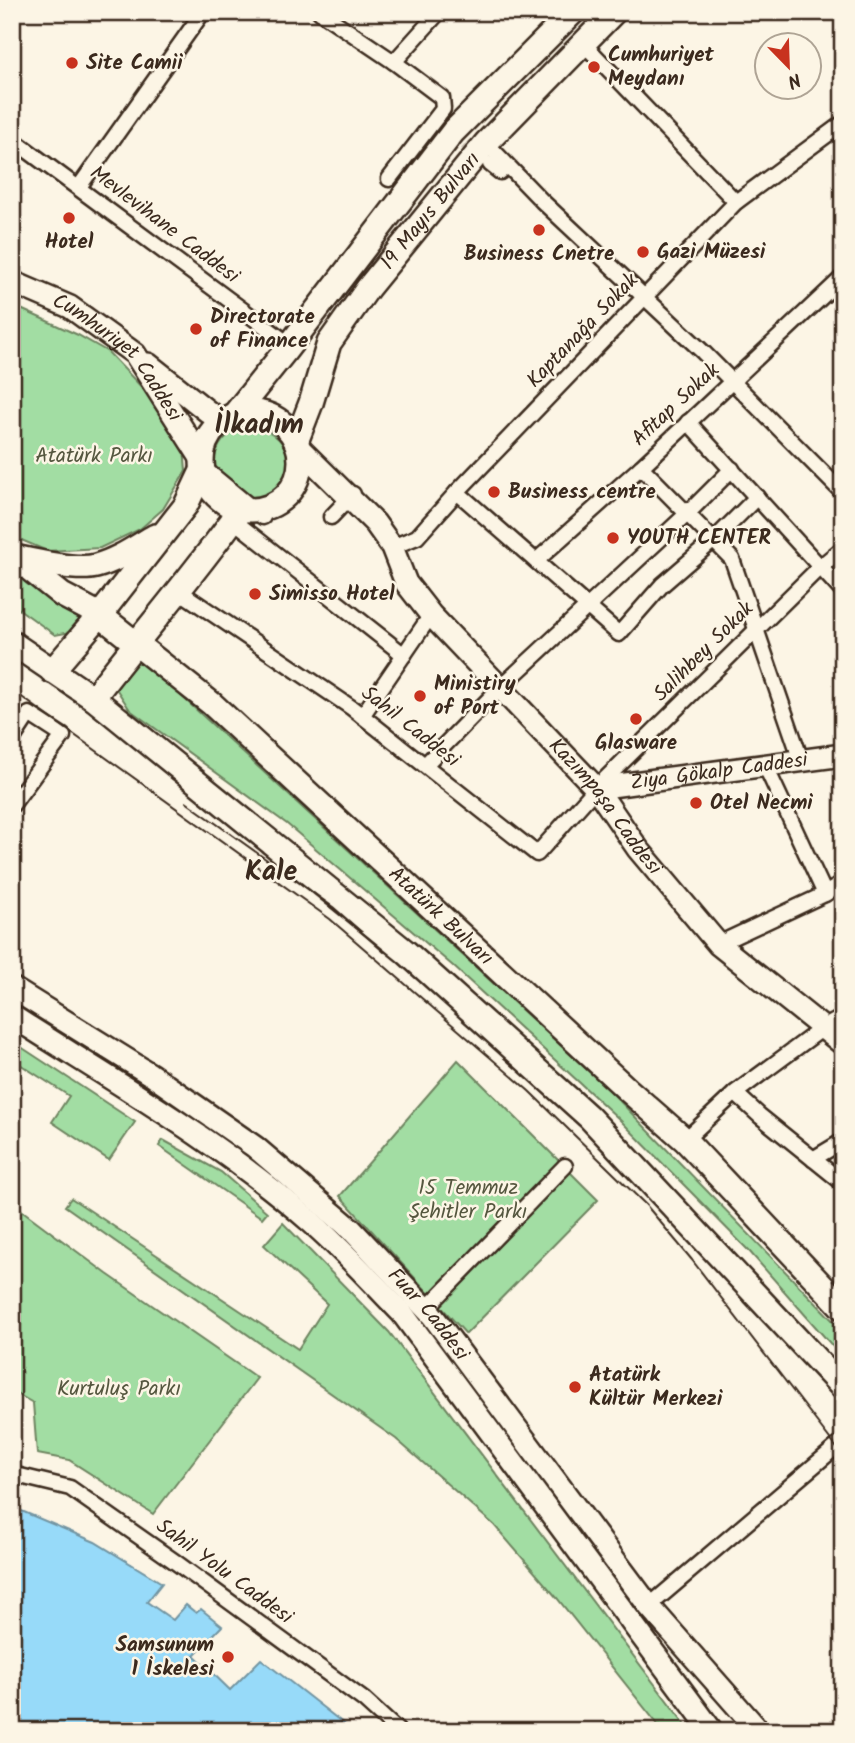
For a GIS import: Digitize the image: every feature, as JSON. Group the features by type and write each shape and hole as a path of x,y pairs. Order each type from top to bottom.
{"main road":[{"name":"19 Mayıs Bulvarı","path":"227,418 290,345 453,132 573,12"},
{"name":"19 Mayıs Bulvarı","path":"298,452 330,343 368,288 583,43 614,12"},
{"name":"Cumhuriyet Caddesi","path":"12,282 70,307 135,354 200,464"},
{"path":"135,354 227,418"},
{"path":"52,671 100,615 186,505 211,432 227,418 249,412 265,414 280,421 291,432 298,452 344,504 362,530 392,547"},
{"path":"93,698 136,642 248,514 272,506 285,497 295,484 298,452"},
{"path":"200,464 207,485 216,496 227,505 248,514"},
{"path":"14,556 42,563 93,567 126,554 167,530"},
{"name":"Kazımpaşa Caddesi","path":"392,547 406,583 431,615 596,788 638,849 718,944 843,1044"},
{"name":"Atatürk Bulvarı","path":"14,556 62,595 100,615 212,704 597,1062 685,1140 843,1308"},
{"path":"12,643 93,698 406,952 589,1117 843,1388"},
{"name":"Ziya Gökalp Caddesi","path":"596,788 843,755"},
{"name":"Fuar Caddesi","path":"12,988 150,1074 255,1147 351,1229 426,1309 649,1606 759,1731"},
{"name":"Fuar Caddesi","path":"12,1016 211,1145 311,1221 362,1270 402,1313 712,1731"}],"street":[{"path":"79,187 203,12"},
{"path":"320,12 442,98 443,109 389,179"},
{"path":"394,62 439,12"},
{"path":"583,43 736,202"},
{"name":"Kaptanağa Sokak","path":"392,547 417,537 736,202 843,123"},
{"name":"Mevlevihane Caddesi","path":"12,139 290,345"},
{"path":"488,154 500,172 507,166"},
{"path":"488,154 507,166 732,381 843,493"},
{"name":"Afitap Sokak","path":"536,561 641,467 843,276"},
{"path":"688,422 843,592"},
{"path":"641,467 732,559 800,761"},
{"path":"425,765 500,687 732,469"},
{"path":"457,492 619,634 662,585 714,540 757,497"},
{"path":"248,514 404,655"},
{"name":"Salihbey Sokak","path":"596,788 821,566 843,548"},
{"name":"Sahil Caddesi","path":"179,591 362,716 537,854 596,788"},
{"path":"362,716 431,615"},
{"path":"12,740 29,714 63,736 12,805"},
{"path":"765,765 825,894"},
{"path":"718,944 843,883"},
{"path":"685,1140 735,1093 823,1028 843,1017"},
{"path":"735,1093 843,1182"},
{"path":"813,1159 843,1141"},
{"path":"426,1309 565,1166"},
{"path":"649,1606 843,1441"},
{"name":"Sahil Yolu Caddesi","path":"12,1474 70,1488 186,1569 364,1700 398,1731"}],"green space":[{"name":"Atatürk Parkı","path":"12,305 108,352 171,418 184,447 186,471 163,509 140,529 100,548 47,551 12,536"},
{"path":"249,426 267,431 279,439 286,451 288,464 286,478 278,489 265,498 247,502 213,468 216,452 223,440 234,431"},
{"path":"12,573 78,614 81,625 76,631 55,635 12,604"},
{"path":"137,660 177,692 610,1091 843,1331 843,1358 749,1251 619,1119 453,966 287,824 130,710 117,690 117,678"},
{"path":"12,1041 135,1122 109,1160 52,1122 69,1096 12,1059"},
{"name":"15 Temmuz Şehitler Parkı","path":"458,1060 598,1200 466,1334 340,1196"},
{"path":"163,1140 221,1172 267,1212 262,1218 159,1146"},
{"path":"71,1198 298,1349 327,1304 264,1245 283,1223 389,1332 690,1731 663,1731 557,1598 494,1525 396,1439 65,1206"},
{"name":"Kurtuluş Parkı","path":"12,1203 107,1274 257,1378 153,1514 69,1460 37,1454 33,1403 12,1391"}],"water":[{"path":"12,1507 95,1542 162,1583 147,1602 173,1620 186,1605 196,1613 201,1609 222,1626 194,1655 230,1690 261,1659 353,1731 12,1731"}],"tunnel":[{"path":"443,109 453,132 483,159"}],"tram line":[{"path":"12,690 330,919 529,1091 646,1205 692,1260 843,1456"},
{"path":"186,802 333,907 384,952"}],"place":[{"name":"Site Camii","path":"72,63"},
{"name":"Cumhuriyet Meydanı","path":"594,67"},
{"name":"Hotel","path":"69,218"},
{"name":"Business Cnetre","path":"539,230"},
{"name":"Gazi Müzesi","path":"643,252"},
{"name":"Directorate of Finance","path":"196,329"},
{"name":"Business centre","path":"494,492"},
{"name":"YOUTH CENTER","path":"613,538"},
{"name":"Simisso Hotel","path":"255,594"},
{"name":"Ministiry of Port","path":"420,696"},
{"name":"Glasware","path":"636,719"},
{"name":"Otel Necmi","path":"696,803"},
{"name":"Atatürk Kültür Merkezi","path":"575,1387"},
{"name":"Samsunum 1 İskelesi","path":"228,1657"}],"district":[{"name":"İlkadım","path":"259,425"},
{"name":"Kale","path":"271,872"}]}
